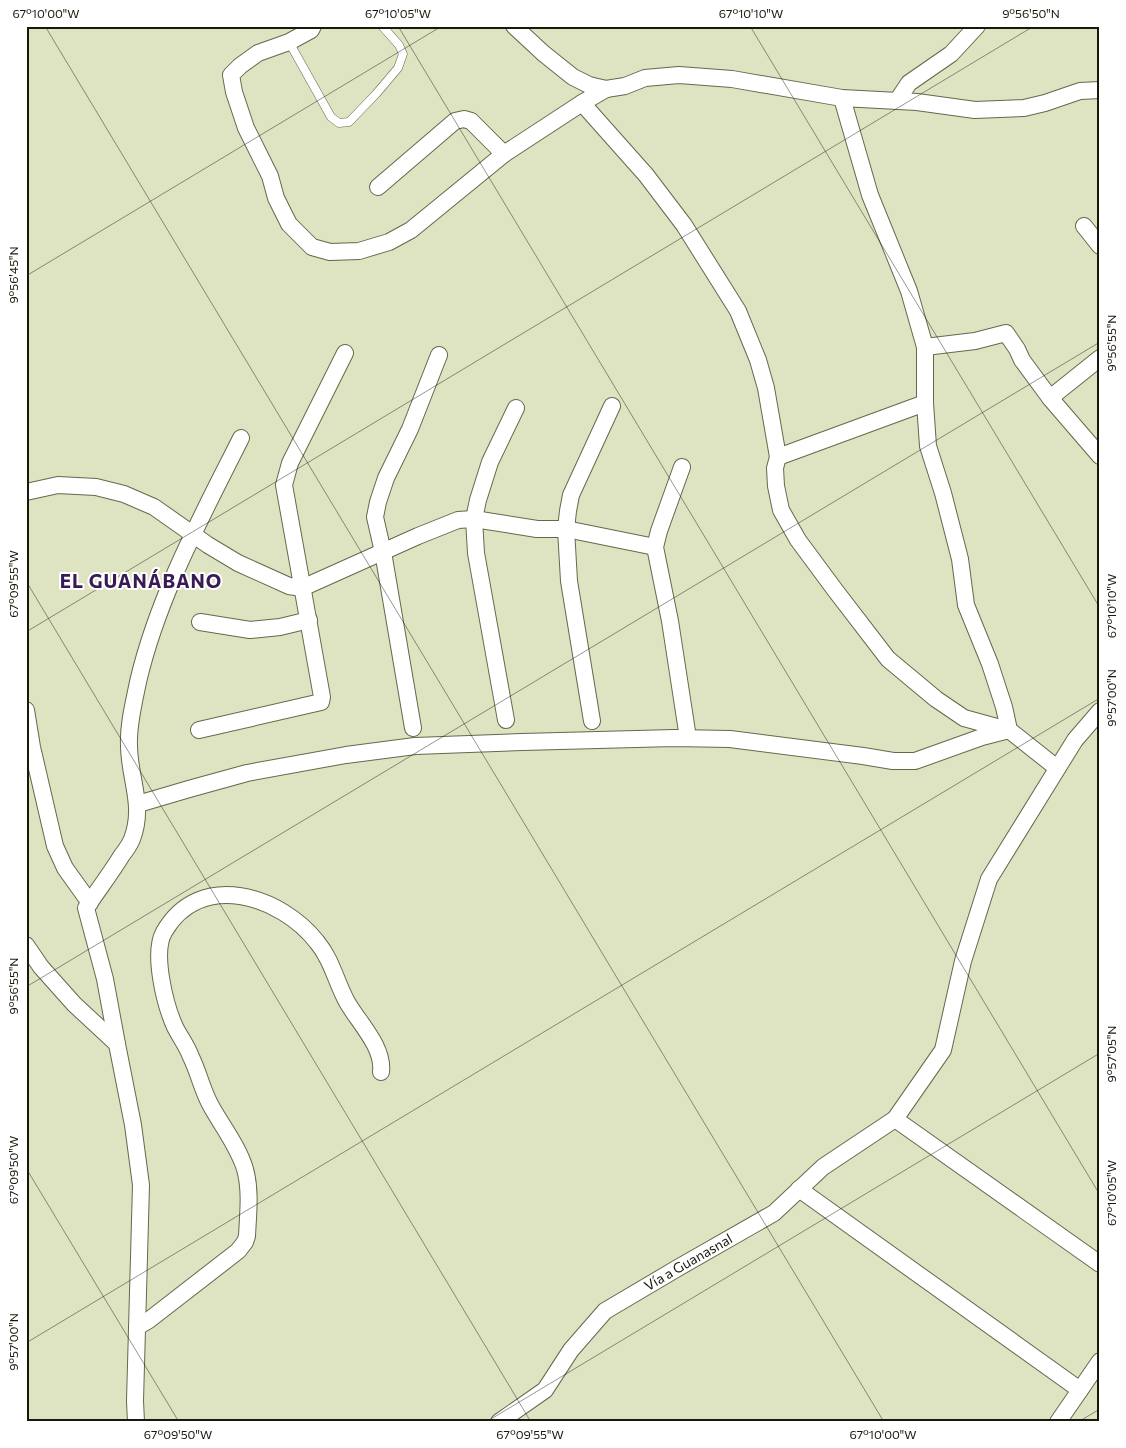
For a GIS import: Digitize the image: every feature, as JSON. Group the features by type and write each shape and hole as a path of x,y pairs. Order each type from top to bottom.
{"street":[{"path":"313,26 310,30 289,42 258,53 231,74 234,92 246,128 270,176 276,198 289,224 312,247 330,252 359,251 389,242 411,230 504,154 582,103 606,90 625,86 645,78 679,75 732,79 842,98 917,102 975,110 1024,108 1080,91 1100,90"},
{"path":"514,26 573,77 589,85 606,90"},
{"path":"897,101 909,83 951,54 977,26"},
{"path":"842,98 870,195 909,291 925,347 925,402 928,446 943,493 960,559 966,605 990,664 1004,707 1009,730"},
{"path":"582,103 646,175 684,225 738,312 758,360 766,388 778,457 775,468 776,486 781,510 798,540 888,659 936,699 964,718 1009,730 1057,768"},
{"path":"378,187 454,121 464,119 471,121 504,154"},
{"path":"1084,226 1100,246"},
{"path":"925,347 975,341 1006,333 1022,360 1050,398 1100,456"},
{"path":"199,730 320,702 322,697 284,485 290,463 345,353"},
{"path":"413,728 383,552 375,517 386,478 410,429 439,355"},
{"path":"1050,398 1100,358"},
{"path":"778,457 925,402"},
{"path":"592,722 569,581 566,529 572,495 612,406"},
{"path":"506,720 476,553 474,519 490,462 516,408"},
{"path":"136,1422 141,1185 133,1125 118,1044 86,908 132,840 137,822 138,804 128,747 129,731 138,681 161,607 193,535 241,438"},
{"path":"682,467 655,547 670,621 688,738"},
{"path":"26,492 58,485 96,486 124,494 154,507 193,535 238,563 289,586 302,588 458,520 474,519 537,529 566,529 655,547"},
{"path":"200,622 250,630 280,627 309,620"},
{"path":"26,710 32,748 55,846 65,868 90,903"},
{"path":"1100,711 1075,740 989,879 963,961 942,1050 895,1119 1100,1264"},
{"path":"138,804 247,773 415,746 688,738 730,739 893,761 915,762 974,739 1009,730"},
{"path":"137,1327 149,1320 242,1247 247,1236 249,1189 244,1167 206,1096 191,1055 175,1026 164,989 158,953 165,931 177,915 199,900 228,894 262,901 288,914 317,942 330,960 337,982 348,1003 379,1052 382,1065 381,1072"},
{"path":"26,945 74,1004 118,1044"},
{"name":"Vía a Guanasnal","path":"500,1422 545,1390 571,1350 605,1311 676,1268 774,1213 823,1167 895,1119"},
{"path":"799,1189 1080,1390"},
{"path":"1058,1422 1100,1362"}],"lane":[{"path":"289,42 331,117 339,123 349,122 398,68 403,54 382,26"}],"district":[{"name":"EL GUANÁBANO","path":"141,581"}]}
